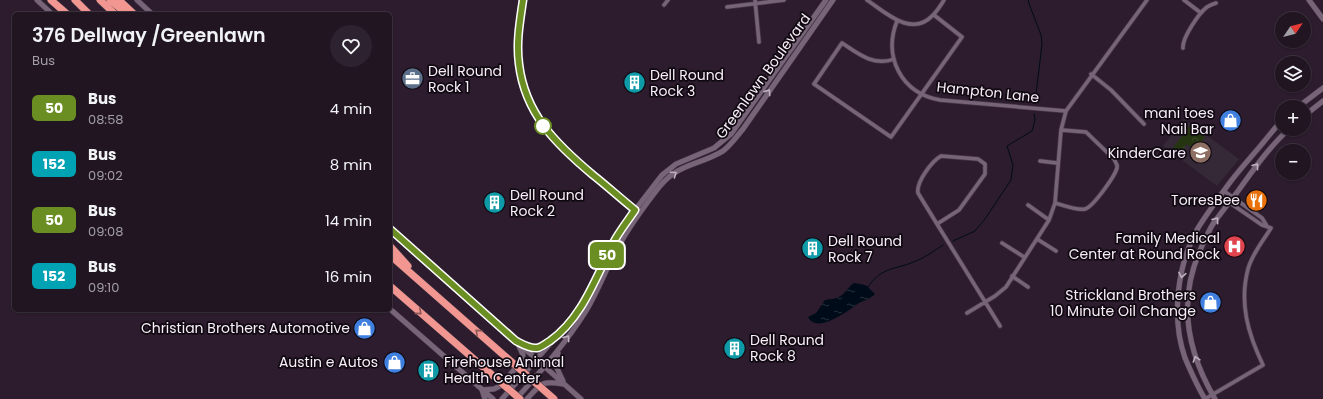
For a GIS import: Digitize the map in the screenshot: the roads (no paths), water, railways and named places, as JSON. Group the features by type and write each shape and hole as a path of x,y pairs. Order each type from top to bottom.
{"highway":[{"path":"51,0 65,12"},
{"path":"57,0 69,12"},
{"path":"75,0 87,12"},
{"path":"100,0 112,12"},
{"path":"110,0 125,12"},
{"path":"119,0 132,12"},
{"path":"392,248 425,285"},
{"path":"392,257 554,399"},
{"path":"392,288 520,399"}],"main road":[{"path":"37,0 50,12"},
{"path":"116,12 125,0"},
{"path":"137,0 150,12"},
{"path":"523,0 518,36 518,62 524,89 531,106 543,126 557,143 640,214"},
{"name":"Greenlawn Boulevard","path":"502,399 574,316 586,298 617,236 662,175 686,159 714,148 731,134 826,0"},
{"name":"Greenlawn Boulevard","path":"516,399 559,350 585,312 618,248 660,187 668,178 686,166 716,155 735,139 834,0"},
{"path":"1309,0 1323,19"},
{"path":"1307,100 1323,88"},
{"path":"1311,110 1323,101"},
{"path":"1205,399 1196,384 1185,357 1180,332 1178,310 1179,289 1183,266 1189,246 1198,229 1240,170 1275,129"},
{"path":"1214,397 1196,362 1194,354 1188,321 1187,299 1191,276 1197,257 1212,225 1270,148 1282,136"},
{"path":"392,231 582,399"},
{"path":"585,312 588,306 586,298"},
{"path":"392,311 493,399"},
{"path":"516,341 536,348 543,346 558,335"},
{"path":"482,390 494,389 500,386 522,362 523,355 516,341"},
{"path":"559,350 556,366 564,384"},
{"path":"527,399 541,384 546,382 564,384"},
{"path":"482,390 485,399"}],"street":[{"path":"664,6 668,0"},
{"path":"727,7 755,2 784,0"},
{"path":"867,0 897,21 908,24 924,21 934,15 944,0"},
{"path":"968,313 1004,289 1049,220 1055,203 1060,130 1066,111 1147,0"},
{"path":"1184,0 1201,13"},
{"path":"755,2 759,42"},
{"path":"1183,48 1182,44 1184,38 1201,13 1207,7 1216,3"},
{"path":"894,59 884,61 871,60 842,43 814,84 890,137 962,37 934,15"},
{"name":"Hampton Lane","path":"897,21 892,38 894,59 903,78 913,88 922,94 940,100 1066,111"},
{"path":"1092,74 1111,90 1144,124"},
{"path":"1055,203 1083,210 1089,208 1117,168 1114,159 1086,132 1060,130"},
{"path":"937,224 965,205 985,174 986,170 983,162 978,159 941,156 934,161 918,185 917,190 918,193 937,224 986,302 1000,326"},
{"path":"1040,161 1058,163"},
{"path":"1205,399 1214,397 1263,365 1248,329 1243,299 1248,268 1259,245 1271,228 1262,224 1222,194"},
{"path":"1028,205 1049,220"},
{"path":"1037,239 1056,251"},
{"path":"1002,243 1024,257"},
{"path":"1012,276 1028,287"}],"water":[{"path":"854,283 866,285 875,294 833,319 818,323 812,322 808,317 816,313 825,300 834,299 840,296"}],"waterway":[{"path":"1029,0 1028,1 1041,35 1042,44 1035,103"},
{"path":"953,241 975,231 985,219 1011,180 1013,165 1007,146 1032,131 1035,120 1034,114"},
{"path":"868,287 873,280 884,272 920,259 943,245"}],"place":[{"name":"Dell Round Rock 1","path":"412,79"},
{"name":"Dell Round Rock 3","path":"634,83"},
{"name":"mani toes Nail Bar","path":"1230,121"},
{"name":"KinderCare","path":"1201,153"},
{"name":"TorresBee","path":"1256,200"},
{"name":"Dell Round Rock 2","path":"494,203"},
{"name":"Family Medical Center at Round Rock","path":"1235,246"},
{"name":"Dell Round Rock 7","path":"812,249"},
{"name":"Strickland Brothers 10 Minute Oil Change","path":"1211,303"},
{"name":"Christian Brothers Automotive","path":"365,328"},
{"name":"Dell Round Rock 8","path":"734,348"},
{"name":"Austin e Autos","path":"394,362"},
{"name":"Firehouse Animal Health Center","path":"428,370"}]}
